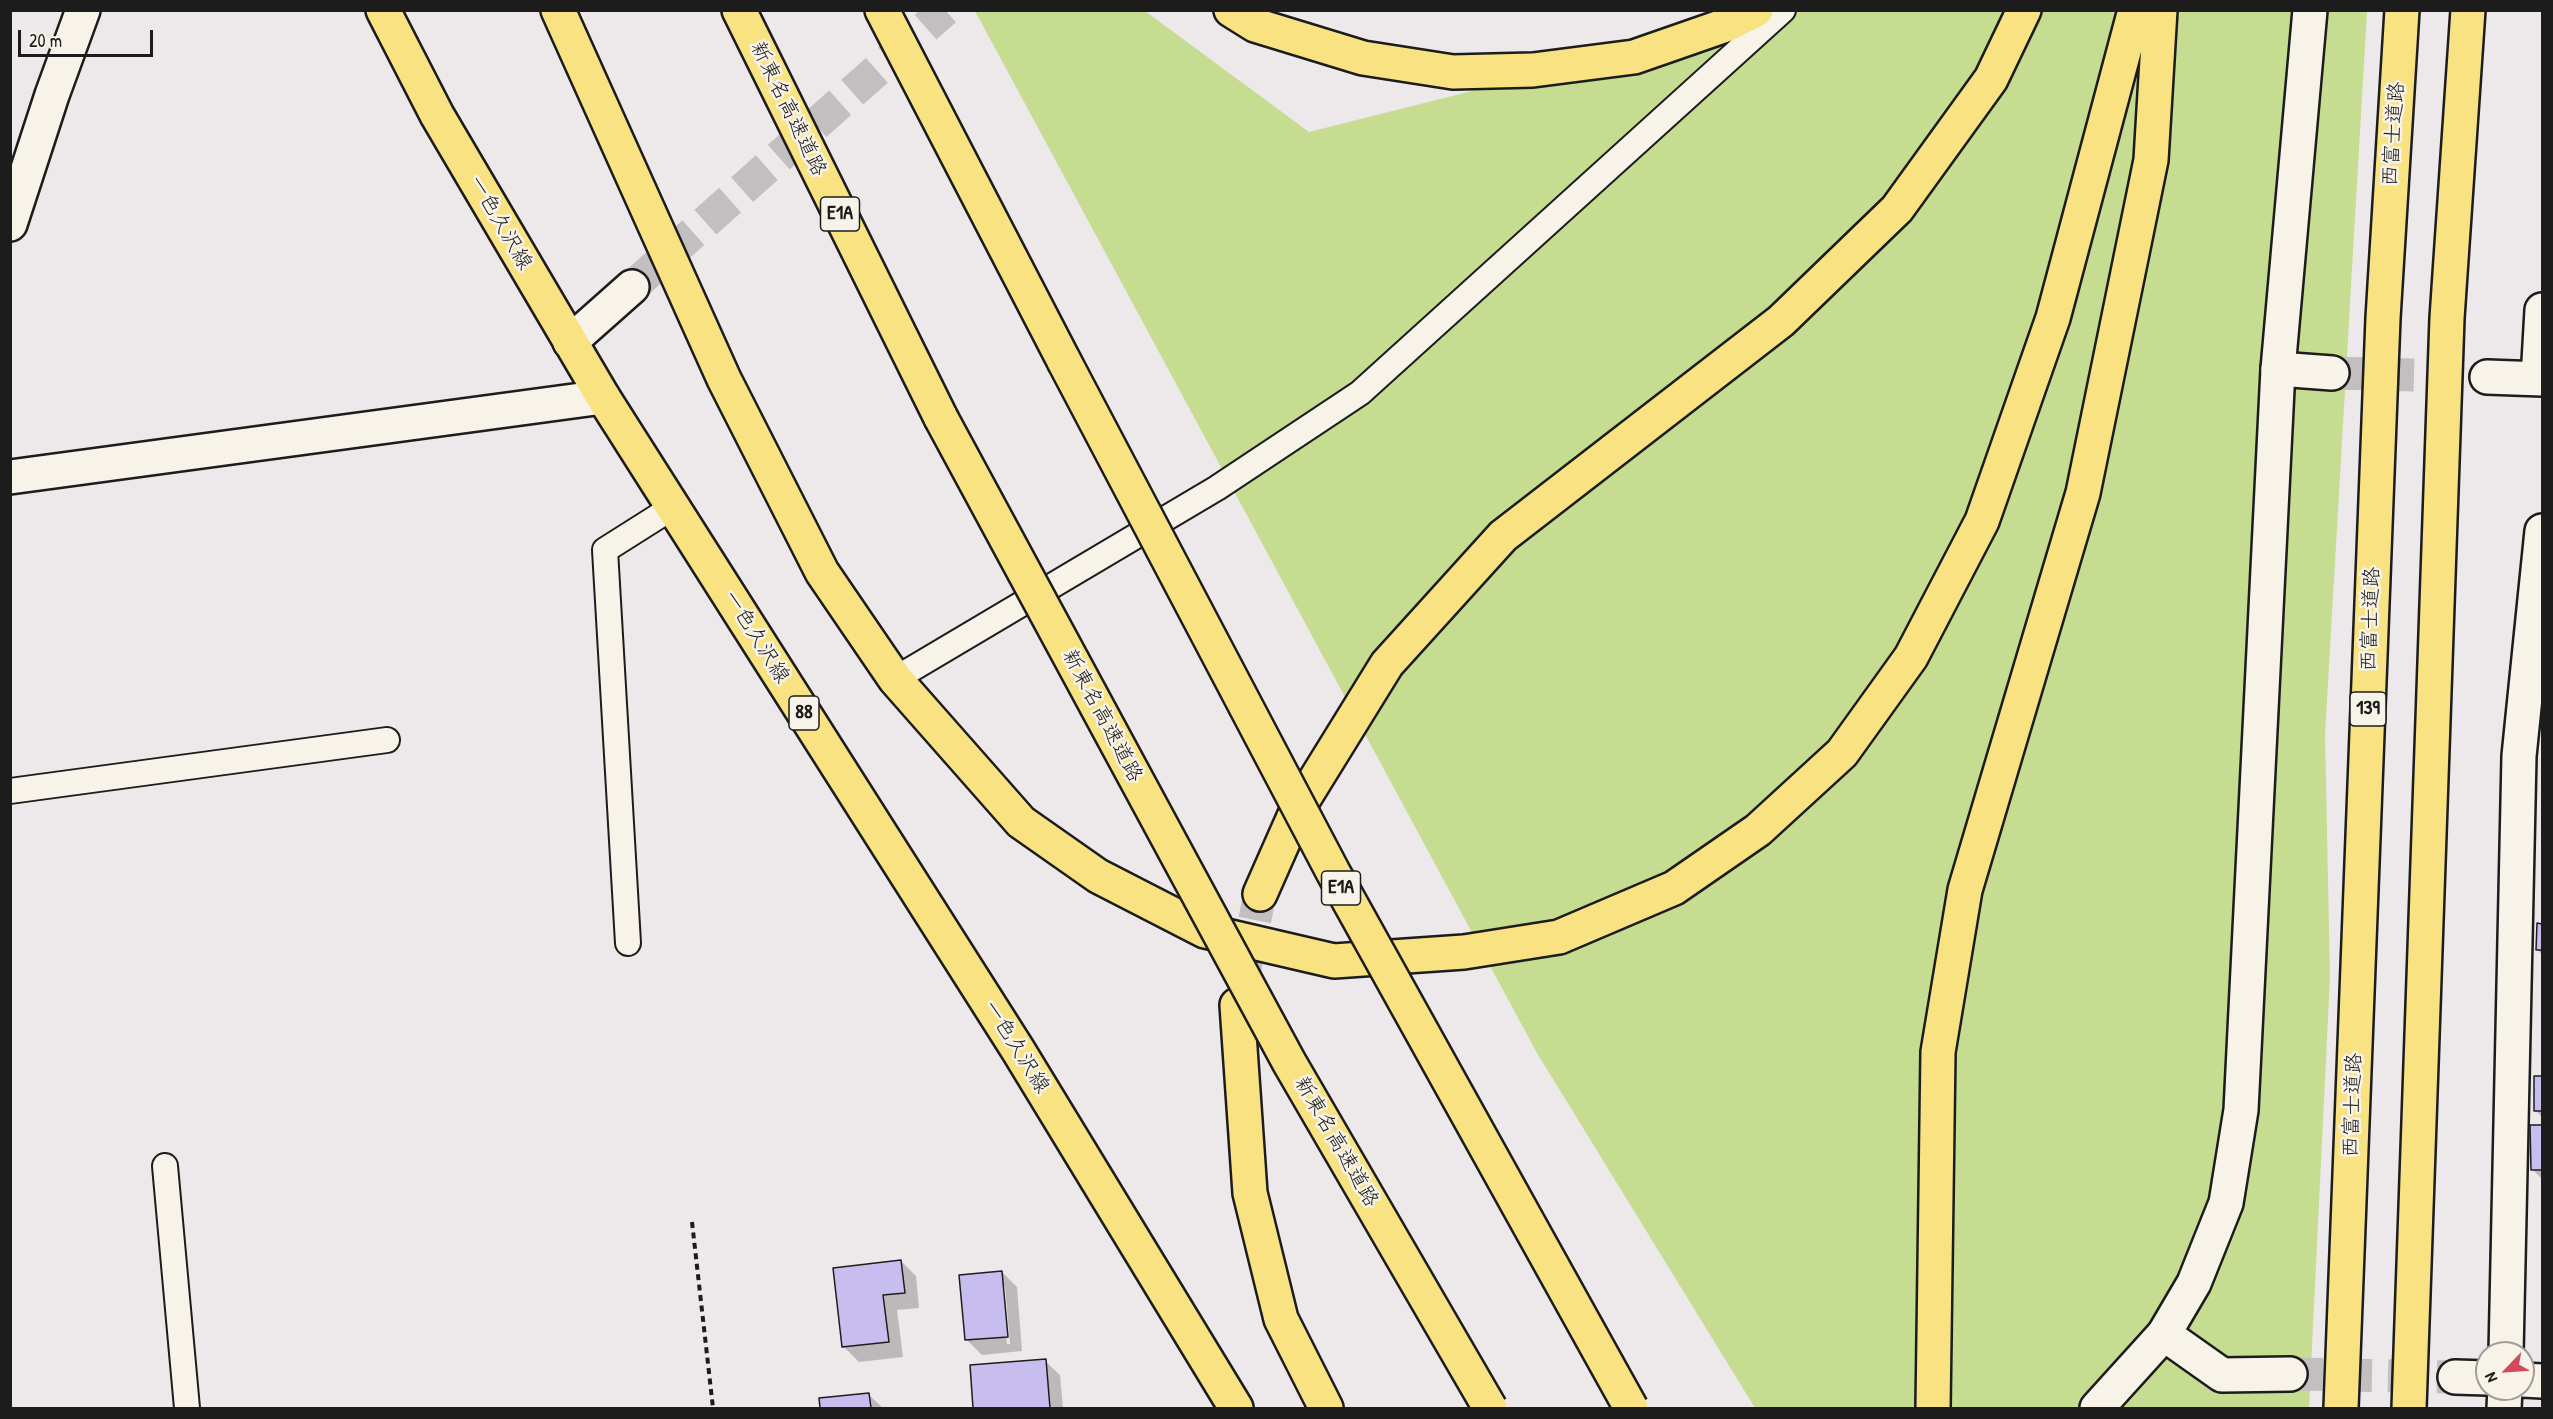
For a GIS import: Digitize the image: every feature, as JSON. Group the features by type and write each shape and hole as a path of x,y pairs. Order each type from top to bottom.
{"main road":[{"name":"一色久沢線","path":"383,10 437,115 603,397 1018,1050 1236,1408"},
{"path":"558,10 729,389 822,572 895,679 1021,822 1098,876 1205,931 1334,961 1464,952 1559,937 1674,888 1758,830 1842,753 1911,657 1982,521 2045,341 2135,10"},
{"name":"新東名高速道路","path":"739,10 941,418 1289,1062 1490,1408"},
{"name":"E1A","path":"882,10 1333,872 1631,1408"},
{"path":"1231,10 1255,25 1363,58 1453,72 1533,70 1634,57 1726,25 1756,10"},
{"path":"1260,894 1298,808 1387,664 1503,536 1781,321 1897,209 1991,79 2024,10"},
{"path":"1933,1408 1938,1052 1965,890 2083,493 2151,160 2160,10"},
{"name":"西富士道路","path":"2341,1408 2383,318 2402,10"},
{"path":"2409,1408 2447,318 2468,10"},
{"path":"1237,1005 1250,1193 1281,1320 1326,1408"}],"street":[{"path":"10,224 52,95 83,10"},
{"path":"2097,1408 2164,1334 2194,1283 2226,1203 2241,1110 2278,369 2310,10"},
{"path":"570,342 632,287"},
{"path":"2487,377 2540,379 2542,310"},
{"path":"2278,369 2332,373"},
{"path":"10,477 603,397"},
{"path":"2507,1341 2542,531"},
{"path":"2164,1334 2222,1375 2290,1374"},
{"path":"2454,1377 2475,1378"}],"lane":[{"path":"895,679 1217,488 1360,393 1783,10"},
{"path":"628,943 605,550 673,507"},
{"path":"10,791 387,740"},
{"path":"165,1166 187,1408"}],"path":[{"path":"692,1222 713,1408"}],"green space":[{"path":"975,11 1145,11 1309,132 1790,11 2367,11 2325,734 2330,977 2309,1408 1755,1408 1537,1053"}],"building":[{"path":"2537,923 2542,924 2542,950 2536,950"},
{"path":"2534,1076 2542,1076 2542,1111 2534,1111"},
{"path":"2530,1125 2542,1125 2542,1170 2531,1170"},
{"path":"901,1260 905,1293 883,1295 889,1342 842,1347 833,1268"},
{"path":"1002,1271 1008,1337 965,1340 959,1275"},
{"path":"1046,1359 1050,1408 973,1408 970,1365"},
{"path":"869,1393 871,1408 820,1408 819,1398"}],"tunnel":[{"path":"632,287 945,10"},
{"path":"2332,373 2487,377"},
{"path":"1245,968 1260,894"},
{"path":"2290,1374 2455,1377"}]}
